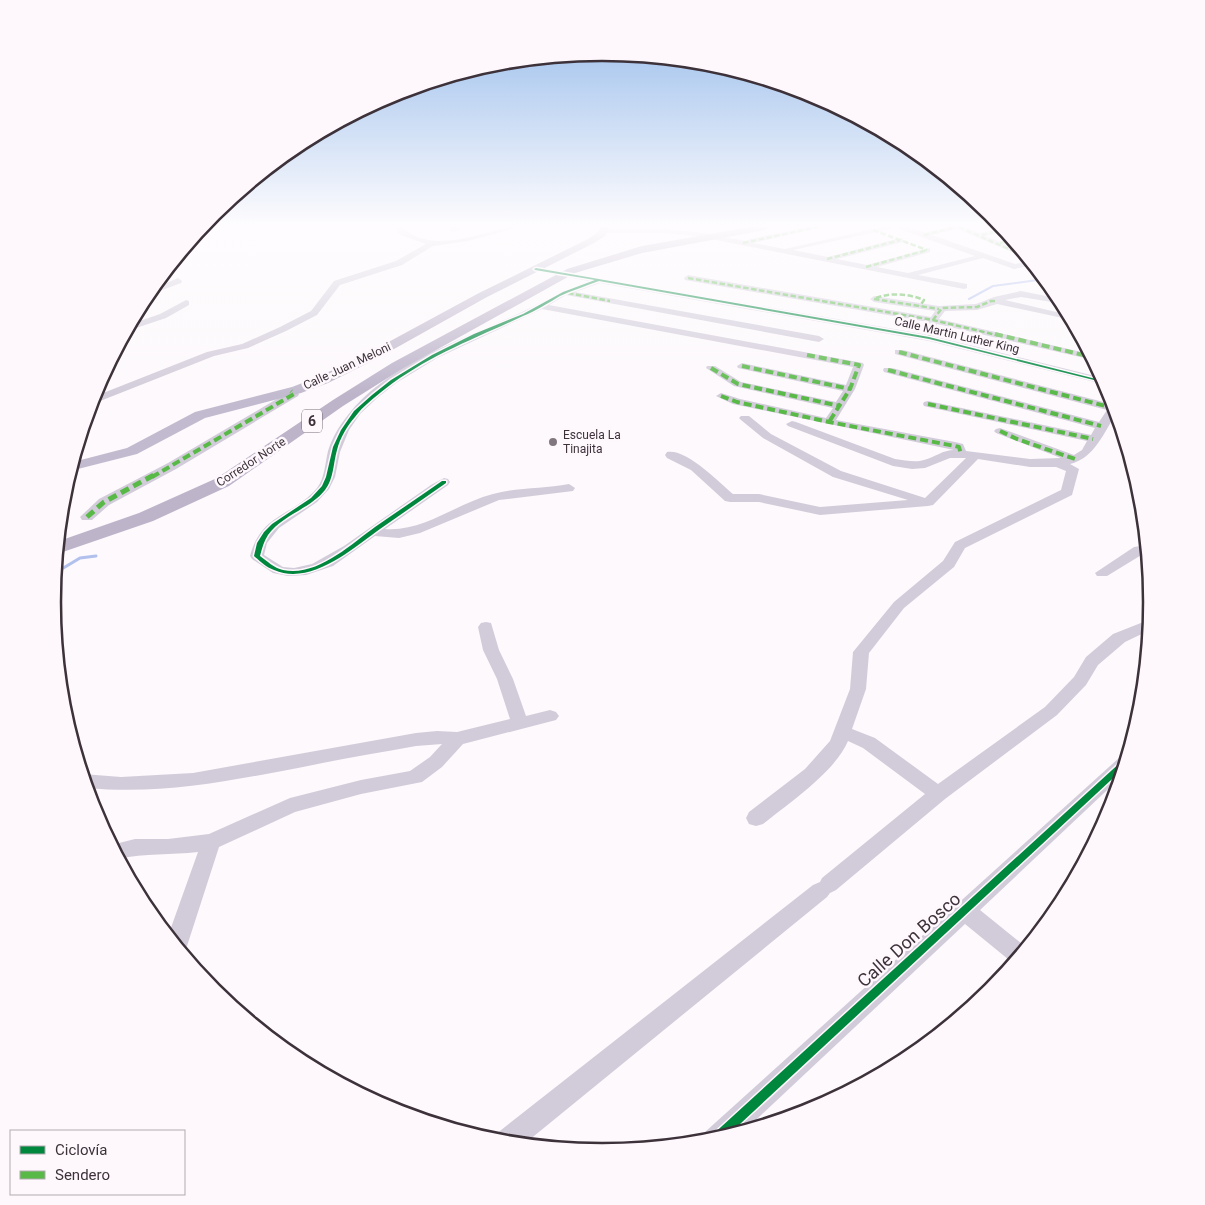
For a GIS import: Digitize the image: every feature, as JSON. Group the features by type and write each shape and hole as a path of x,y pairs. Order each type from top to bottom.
{"highway":[{"name":"Corredor Norte","path":"66,536 139,512 179,496 216,478 360,382 536,283"},
{"name":"Corredor Norte","path":"64,546 146,517 223,482 338,403 538,283"},
{"path":"446,339 524,306 549,293 580,283"}],"main road":[{"name":"Calle Juan Meloni","path":"79,465 132,451 200,415 214,410 291,391 323,380 374,355 483,295 520,283"}],"street":[{"path":"101,398 211,354 245,346 283,329 314,313 337,283"},
{"path":"444,482 336,557 314,569 281,572 271,568 257,556 258,545 268,530 321,491 328,480 335,449 341,435 363,406 405,372 434,355 542,306 585,283"},
{"name":"Calle Martin Luther King","path":"619,283 929,338 1096,380"},
{"path":"718,283 933,320 1084,355"},
{"path":"949,283 964,286"},
{"path":"592,315 629,285"},
{"path":"566,292 819,339"},
{"path":"752,306 767,292"},
{"path":"997,301 997,299 1021,294 1052,300"},
{"path":"683,333 715,300"},
{"path":"920,306 939,310 946,307 977,307 997,301 1061,316"},
{"path":"139,324 163,316 186,303"},
{"path":"542,306 859,365 850,389 829,422"},
{"path":"848,324 859,307"},
{"path":"929,338 933,320 939,310"},
{"path":"807,355 832,321"},
{"path":"899,352 1107,405"},
{"path":"1004,400 1035,365"},
{"path":"742,366 850,389"},
{"path":"711,368 731,381 747,386 840,406"},
{"path":"888,370 1101,426"},
{"path":"87,516 104,502 261,415 294,394 291,391"},
{"path":"721,396 737,402 829,422 955,446 959,447 961,454"},
{"path":"928,404 1093,439"},
{"path":"792,424 894,462 912,465 925,464 948,454 961,454 1030,464 1057,463 1075,459 1086,452 1110,414"},
{"path":"745,418 767,436 837,474 928,502"},
{"path":"1000,432 1017,440 1075,459"},
{"path":"671,455 695,467 730,498 759,498 820,511 928,502 975,456"},
{"path":"756,818 812,774 838,744 858,690 860,652 879,628 899,605 949,564 960,545 1066,492 1073,469 1057,463"},
{"path":"372,532 393,534 414,531 495,497 524,493 551,493 569,488"},
{"path":"1102,573 1141,550"},
{"path":"486,627 491,650 505,679 520,723"},
{"path":"514,1136 938,794 1051,711 1080,681 1092,661 1119,638 1143,627"},
{"path":"92,782 143,785 224,775 364,748 444,736 457,739 550,716"},
{"path":"844,732 869,743 938,794"},
{"path":"122,850 135,847 168,847 211,842 290,806 361,786 415,778 436,762 457,739"},
{"name":"Calle Don Bosco","path":"726,1129 1117,771"},
{"path":"179,938 211,842"},
{"path":"964,910 1015,952"}],"waterway":[{"path":"969,299 993,286 1014,283"},
{"path":"62,569 80,558 96,556"}],"marked path":[{"path":"719,283 933,320 1084,355"},
{"path":"568,293 610,301"},
{"path":"876,298 893,294 907,295 924,300 920,306"},
{"path":"874,299 939,309"},
{"path":"929,338 933,320 942,308 977,307 991,301 997,301"},
{"path":"899,352 1107,406"},
{"path":"807,355 859,365 850,389 829,422"},
{"path":"742,366 850,389"},
{"path":"711,368 738,384 840,406"},
{"path":"888,370 1101,426"},
{"path":"87,517 104,502 172,466 294,394 291,391"},
{"path":"721,396 737,402 829,422 955,446 959,447 961,454"},
{"path":"928,404 1093,439"},
{"path":"1000,431 1017,439 1075,459"}],"cycle path":[{"path":"444,482 339,556 317,568 306,571 283,571 270,566 257,556 260,543 266,533 283,518 313,499 321,491 329,477 334,452 343,430 356,412 392,381 454,345 524,315 565,293 591,283"},
{"path":"617,283 929,338 1096,380"},
{"path":"728,1129 1117,771"}],"place":[{"name":"Escuela La Tinajita","path":"553,442"}]}
